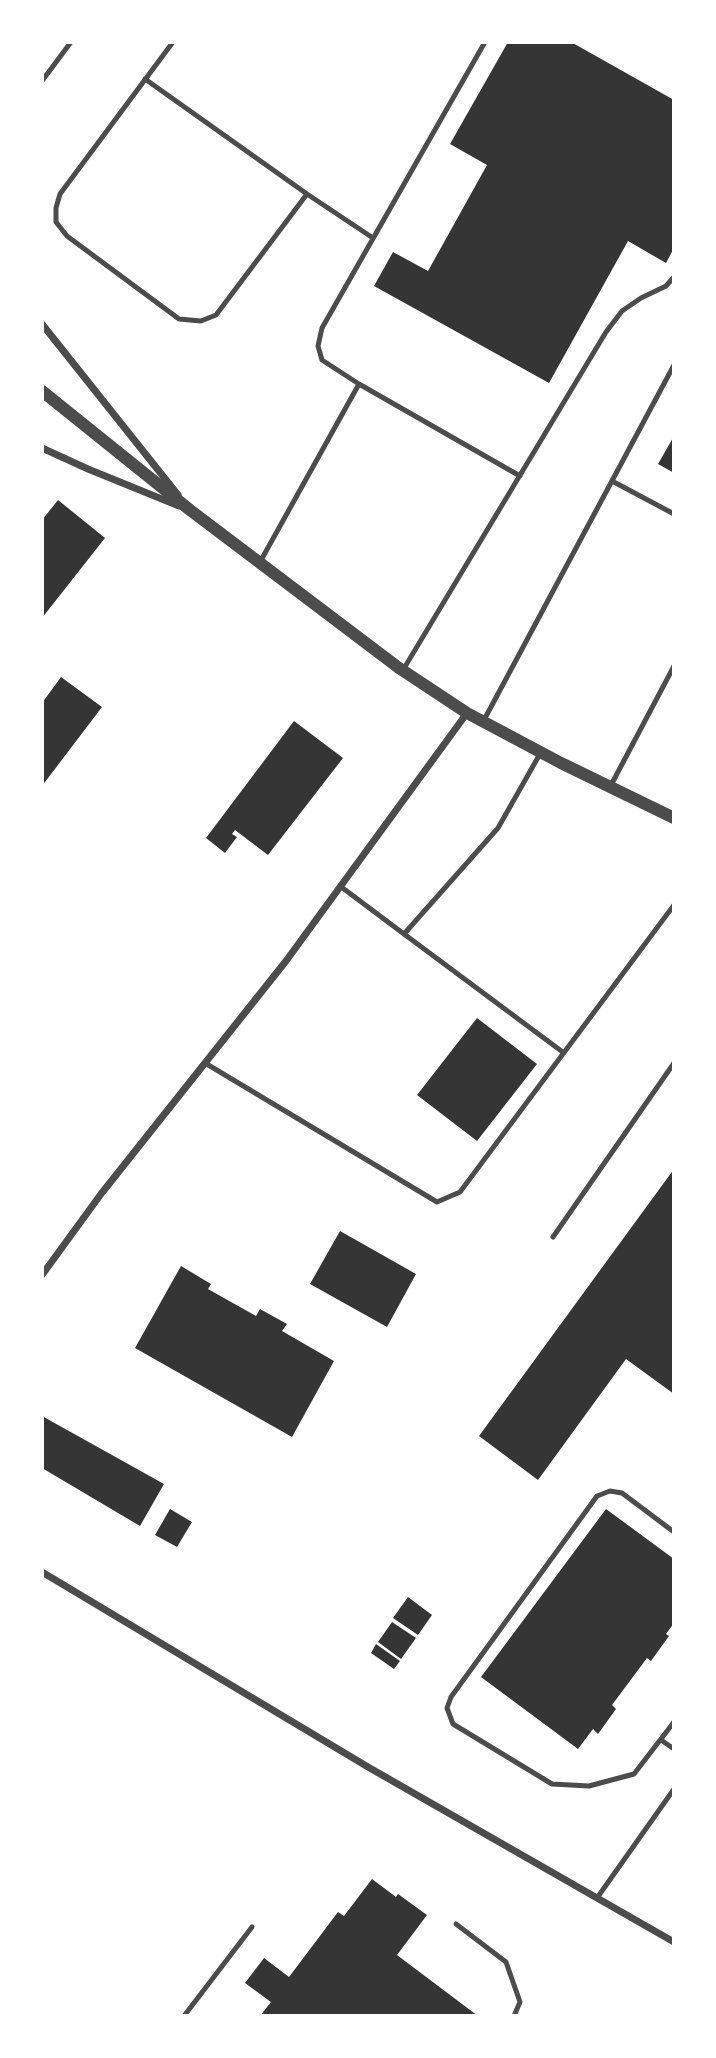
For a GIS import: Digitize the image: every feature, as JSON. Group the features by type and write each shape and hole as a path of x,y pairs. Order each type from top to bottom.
{"street":[{"path":"42,324 190,510"},
{"path":"42,391 190,510 403,671 467,713 674,818"},
{"path":"42,448 190,510"},
{"path":"42,1275 101,1194 286,961 467,713"},
{"path":"42,1572 368,1767 674,1942"}],"lane":[{"path":"42,81 71,42"},
{"path":"173,42 60,194 56,222 67,236 179,319 201,321 216,315 307,194"},
{"path":"485,42 322,328 318,346 322,360 359,384 520,476"},
{"path":"145,79 373,238"},
{"path":"403,671 606,332 622,311 666,286 674,277"},
{"path":"483,721 674,365"},
{"path":"260,562 359,384"},
{"path":"612,481 674,514"},
{"path":"610,787 674,666"},
{"path":"404,934 498,828 541,752"},
{"path":"340,886 564,1053"},
{"path":"205,1063 437,1202 460,1192 674,905"},
{"path":"553,1237 674,1063"},
{"path":"674,1532 621,1493 610,1491 597,1496 451,1697 447,1708 453,1724 552,1784 589,1786 634,1774 674,1722"},
{"path":"661,1740 674,1749"},
{"path":"597,1898 674,1788"},
{"path":"456,1924 506,1962 520,2002 514,2016"},
{"path":"184,2016 252,1927"}],"building":[{"path":"508,42 571,42 674,100 674,248 666,263 628,241 549,383 374,286 393,252 428,271 487,165 450,144"},
{"path":"674,436 674,473 658,464"},
{"path":"58,500 105,538 42,618 42,520"},
{"path":"61,677 102,707 42,786 42,703"},
{"path":"294,721 343,758 268,855 235,830 232,834 237,837 225,853 206,838"},
{"path":"477,1018 537,1064 477,1141 417,1095"},
{"path":"674,1169 674,1394 626,1359 538,1480 479,1436"},
{"path":"340,1231 416,1274 387,1327 310,1284"},
{"path":"181,1266 211,1284 208,1289 256,1316 260,1309 287,1324 282,1331 334,1361 292,1437 135,1348"},
{"path":"42,1416 164,1484 140,1526 42,1468"},
{"path":"170,1509 192,1522 177,1547 155,1535"},
{"path":"606,1509 674,1559 674,1623 666,1634 669,1636 651,1661 647,1658 612,1705 616,1709 598,1734 593,1729 578,1749 481,1677"},
{"path":"408,1597 432,1615 418,1635 393,1618"},
{"path":"392,1622 416,1638 401,1659 378,1642"},
{"path":"376,1644 400,1661 394,1669 371,1653"},
{"path":"372,1879 427,1915 397,1955 478,2016 260,2016 271,2002 245,1983 264,1958 289,1977 338,1912 344,1916"}]}
